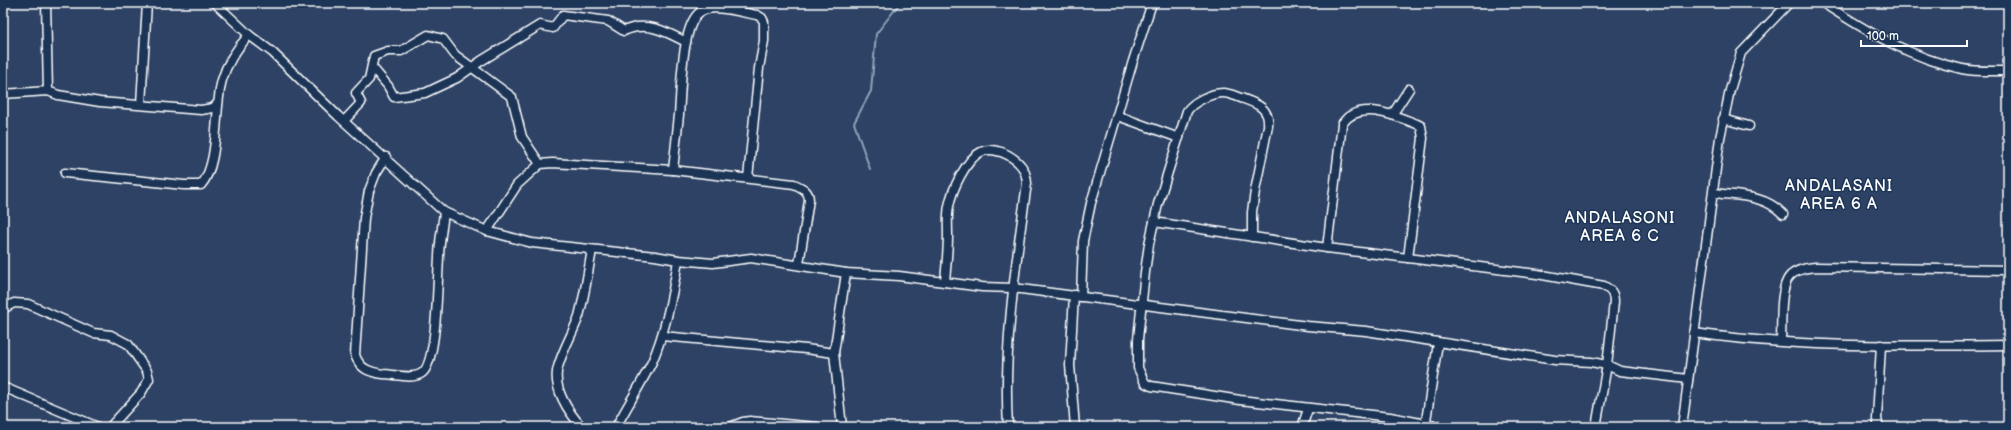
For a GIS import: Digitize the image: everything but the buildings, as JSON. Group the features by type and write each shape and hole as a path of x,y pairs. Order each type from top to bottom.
{"street":[{"path":"46,3 48,91"},
{"path":"141,104 148,3"},
{"path":"215,3 249,35 277,57 344,121 444,212 488,230 532,243 713,263 751,258 846,272 899,276 982,287 1013,288 1308,326 1366,331 1555,360 1607,365 1620,371 1688,379"},
{"path":"1076,427 1070,365 1083,241 1091,204 1133,61 1152,3"},
{"path":"1682,427 1723,119 1736,66 1741,53 1789,3"},
{"path":"1822,3 1853,23 1895,46 1924,57 1963,69 2008,71"},
{"path":"673,170 679,113 680,84 686,42 694,18 700,11 707,9 732,10 757,15 762,18 764,22 764,41 759,68 748,178"},
{"path":"372,67 388,86 394,97 425,93 457,78 540,25 553,28 562,15 608,21 624,32 633,27 650,27 686,42"},
{"path":"65,173 184,186 201,185 208,173 214,147 218,103 222,81 227,66 241,44 249,35"},
{"path":"344,121 361,103 356,93 369,79 374,56 388,51 402,51 428,35 443,40 455,55 512,97 522,137 540,164"},
{"path":"1392,115 1409,89"},
{"path":"3,94 48,91 72,98 100,102 141,104 201,110 213,108 218,103"},
{"path":"1252,237 1254,198 1268,126 1266,112 1256,103 1229,94 1217,94 1193,104 1190,107 1179,138 1154,222 1149,244 1138,339 1138,368 1145,383 1151,386 1232,399 1308,409 1390,417 1441,427"},
{"path":"1327,248 1342,124 1352,113 1362,111 1382,112 1417,124 1421,126 1423,130 1422,154 1408,258"},
{"path":"1118,116 1179,138"},
{"path":"1723,119 1750,126"},
{"path":"945,282 948,238 947,216 958,179 971,160 981,152 989,150 1003,152 1018,160 1026,175 1027,183 1013,288 1008,342 1008,427"},
{"path":"386,158 376,173 369,191 364,218 355,355 361,367 365,370 411,376 422,373 428,368 434,335 440,243 444,212"},
{"path":"488,230 517,185 540,164 552,163 673,170 748,178 794,184 806,190 809,195 799,264"},
{"path":"1714,192 1757,198 1776,207 1783,214"},
{"path":"1154,222 1327,248 1537,274 1604,286 1611,290 1614,295 1614,302 1607,365 1596,427"},
{"path":"582,427 566,404 560,392 557,379 558,367 576,326 582,306 592,250"},
{"path":"616,427 652,362 662,336 674,285 678,260"},
{"path":"1781,341 1783,294 1789,277 1797,271 1816,267 2008,270"},
{"path":"842,427 834,353 846,272"},
{"path":"3,309 14,303 28,304 93,333 111,335 128,344 147,372 149,379 141,393 110,427"},
{"path":"1694,334 1740,340 1834,345 2008,345"},
{"path":"662,336 806,349 834,353"},
{"path":"1425,425 1438,343"},
{"path":"1879,427 1877,418 1881,345"},
{"path":"3,387 98,427"},
{"path":"1302,427 1308,409"},
{"path":"730,427 750,421 817,427"}],"waterway":[{"path":"870,169 854,123 871,91 876,34 900,3"}],"district":[{"name":"ANDALASANI AREA 6 A","path":"1839,195"},
{"name":"ANDALASONI AREA 6 C","path":"1620,227"}]}
